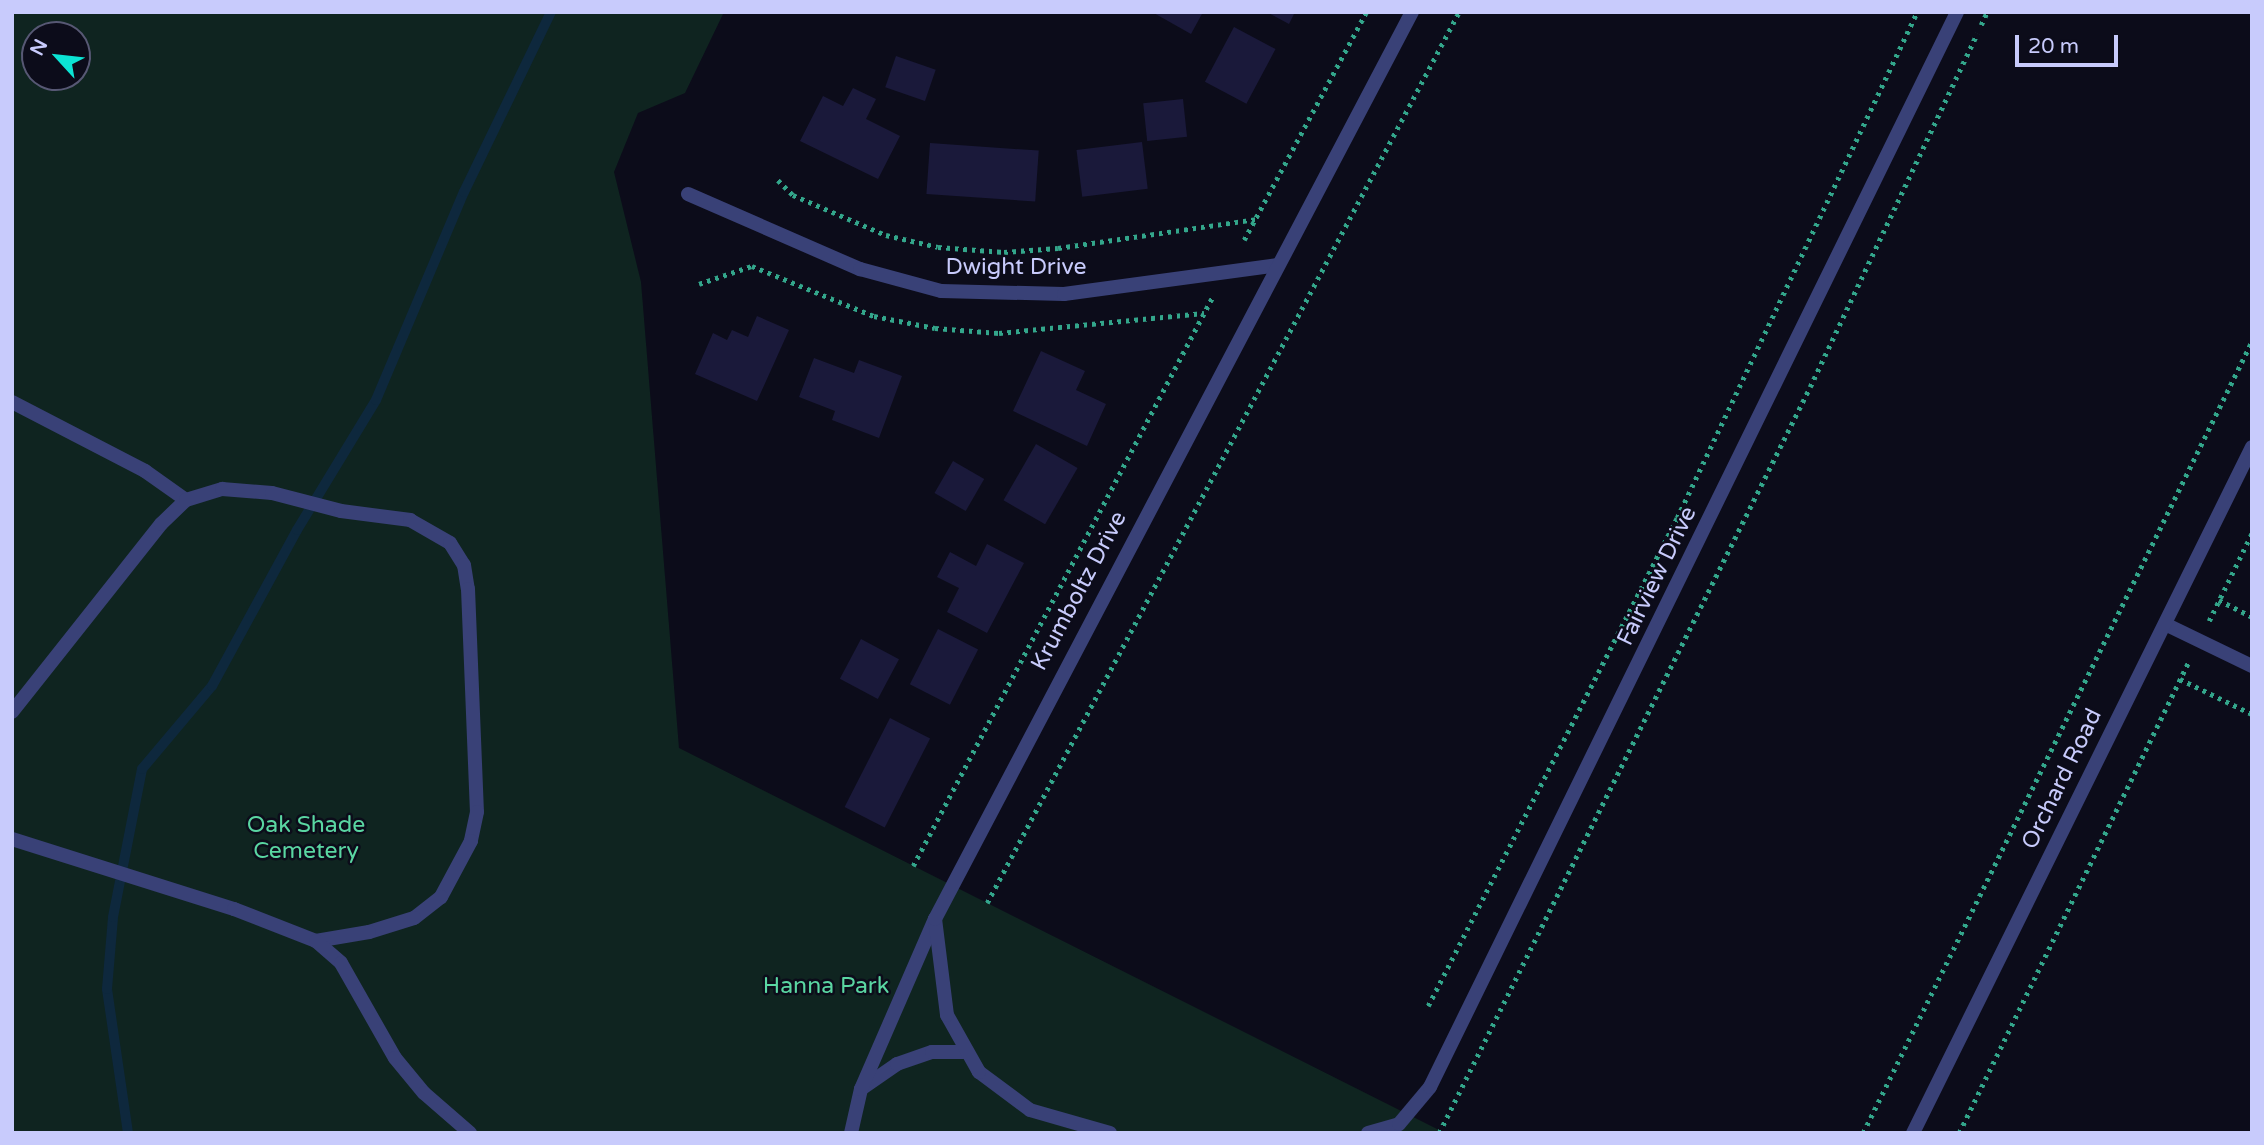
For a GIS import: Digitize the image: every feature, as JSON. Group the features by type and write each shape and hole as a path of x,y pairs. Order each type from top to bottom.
{"street":[{"name":"Krumboltz Drive","path":"851,1133 861,1089 935,919 1412,12"},
{"name":"Fairview Drive","path":"1368,1133 1398,1128 1430,1087 1957,12"},
{"name":"Dwight Drive","path":"688,194 860,269 941,291 1064,294 1278,265"},
{"path":"12,402 145,471 186,500"},
{"name":"Orchard Road","path":"1913,1133 2252,447"},
{"path":"12,712 160,524 186,500 222,489 272,493 341,511 420,524 450,543 464,565 477,812 471,841 441,897 414,918 369,932 316,941"},
{"path":"2165,624 2252,666"},
{"path":"12,839 142,879 316,941 341,963 409,1076 470,1133"},
{"path":"935,919 944,1002 964,1052 979,1072 1030,1110 1110,1133"},
{"path":"861,1089 909,1060 932,1052 964,1052"}],"path":[{"path":"1244,240 1366,12"},
{"path":"987,903 1459,12"},
{"path":"1428,1006 1677,518 1916,12"},
{"path":"1439,1133 1799,411 1987,12"},
{"path":"778,180 793,195 874,230 938,247 1004,252 1058,248 1256,219"},
{"path":"913,866 1212,298"},
{"path":"1863,1133 2252,341"},
{"path":"2209,621 2252,533"},
{"path":"2219,600 2252,617"},
{"path":"1959,1133 2188,663"},
{"path":"2180,679 2252,714"}],"green space":[{"path":"12,12 724,12 685,93 638,113 614,172 641,282 679,748 1445,1133 12,1133"}],"building":[{"path":"1152,12 1203,12 1191,34"},
{"path":"1267,12 1295,12 1289,24"},
{"path":"1234,27 1275,49 1246,104 1205,82"},
{"path":"896,56 936,70 925,101 885,87"},
{"path":"853,88 876,99 866,119 900,136 878,179 800,141 823,96 843,106"},
{"path":"1183,99 1187,137 1147,141 1143,103"},
{"path":"1142,142 1148,189 1082,197 1076,150"},
{"path":"930,143 1039,151 1035,201 926,194"},
{"path":"757,316 789,330 757,401 695,374 713,333 727,340 732,330 748,337"},
{"path":"1041,351 1085,371 1076,390 1106,404 1087,446 1013,411"},
{"path":"814,358 854,373 859,360 902,376 879,438 832,420 835,411 799,397"},
{"path":"1036,444 1078,468 1045,524 1004,500"},
{"path":"953,461 984,479 966,511 934,493"},
{"path":"987,544 1024,563 987,633 947,612 959,588 937,577 950,552 976,566"},
{"path":"938,629 978,649 950,705 910,684"},
{"path":"861,639 899,659 878,699 840,679"},
{"path":"890,718 930,738 885,828 845,807"}],"waterway":[{"path":"128,1133 107,989 113,917 142,769 212,686 297,530 376,400 464,192 551,12"}],"park label":[{"name":"Oak Shade Cemetery","path":"306,838"},
{"name":"Hanna Park","path":"826,986"}]}
